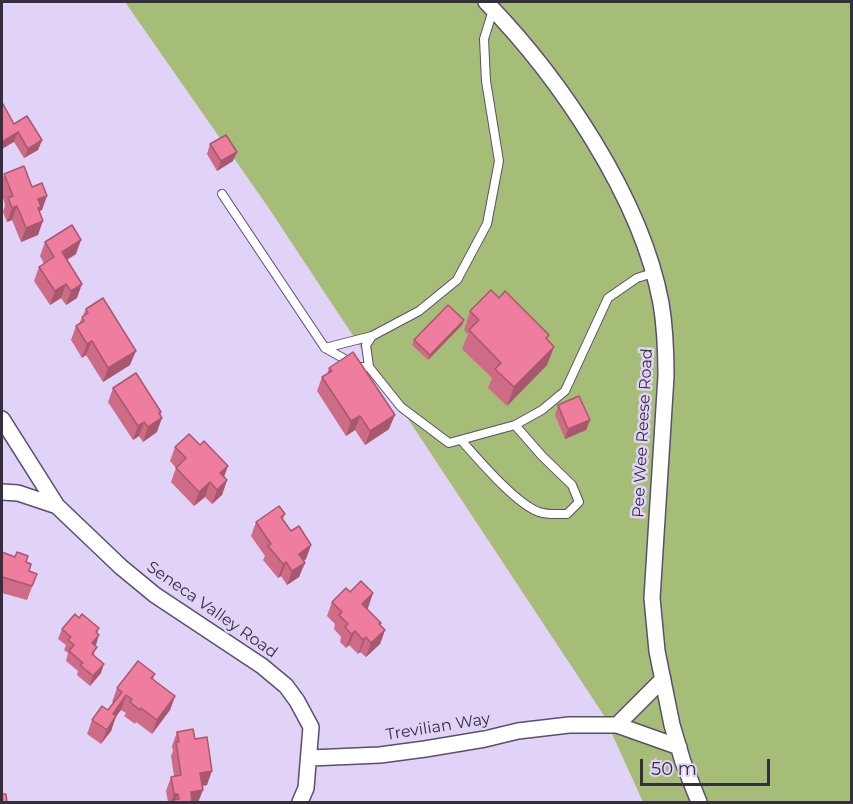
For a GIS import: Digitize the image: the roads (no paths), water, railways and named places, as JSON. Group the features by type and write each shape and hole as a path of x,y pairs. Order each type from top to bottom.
{"street":[{"name":"Pee Wee Reese Road","path":"490,5 515,31 551,77 585,127 635,222 661,303 666,342 666,376 652,598 657,651 672,724 699,802"},
{"name":"Seneca Valley Road","path":"2,418 57,506 121,567 155,595 262,666 286,686 311,728 310,758"},
{"path":"2,492 28,496 57,506"},
{"path":"617,724 663,679"},
{"name":"Trevilian Way","path":"310,758 380,755 569,724 617,724 679,747"},
{"path":"300,802 306,788 310,758"}],"lane":[{"path":"326,348 372,336 419,311 457,280 487,224 499,161 486,81 484,39 490,5"},
{"path":"222,194 326,348 359,366 369,367"},
{"path":"372,336 366,345 369,367 401,407 449,442 461,440 515,425 542,410 565,391 608,298 637,278 653,273"},
{"path":"461,440 492,475 520,500 540,513 567,514 579,502 572,484 542,456 515,425"}]}
